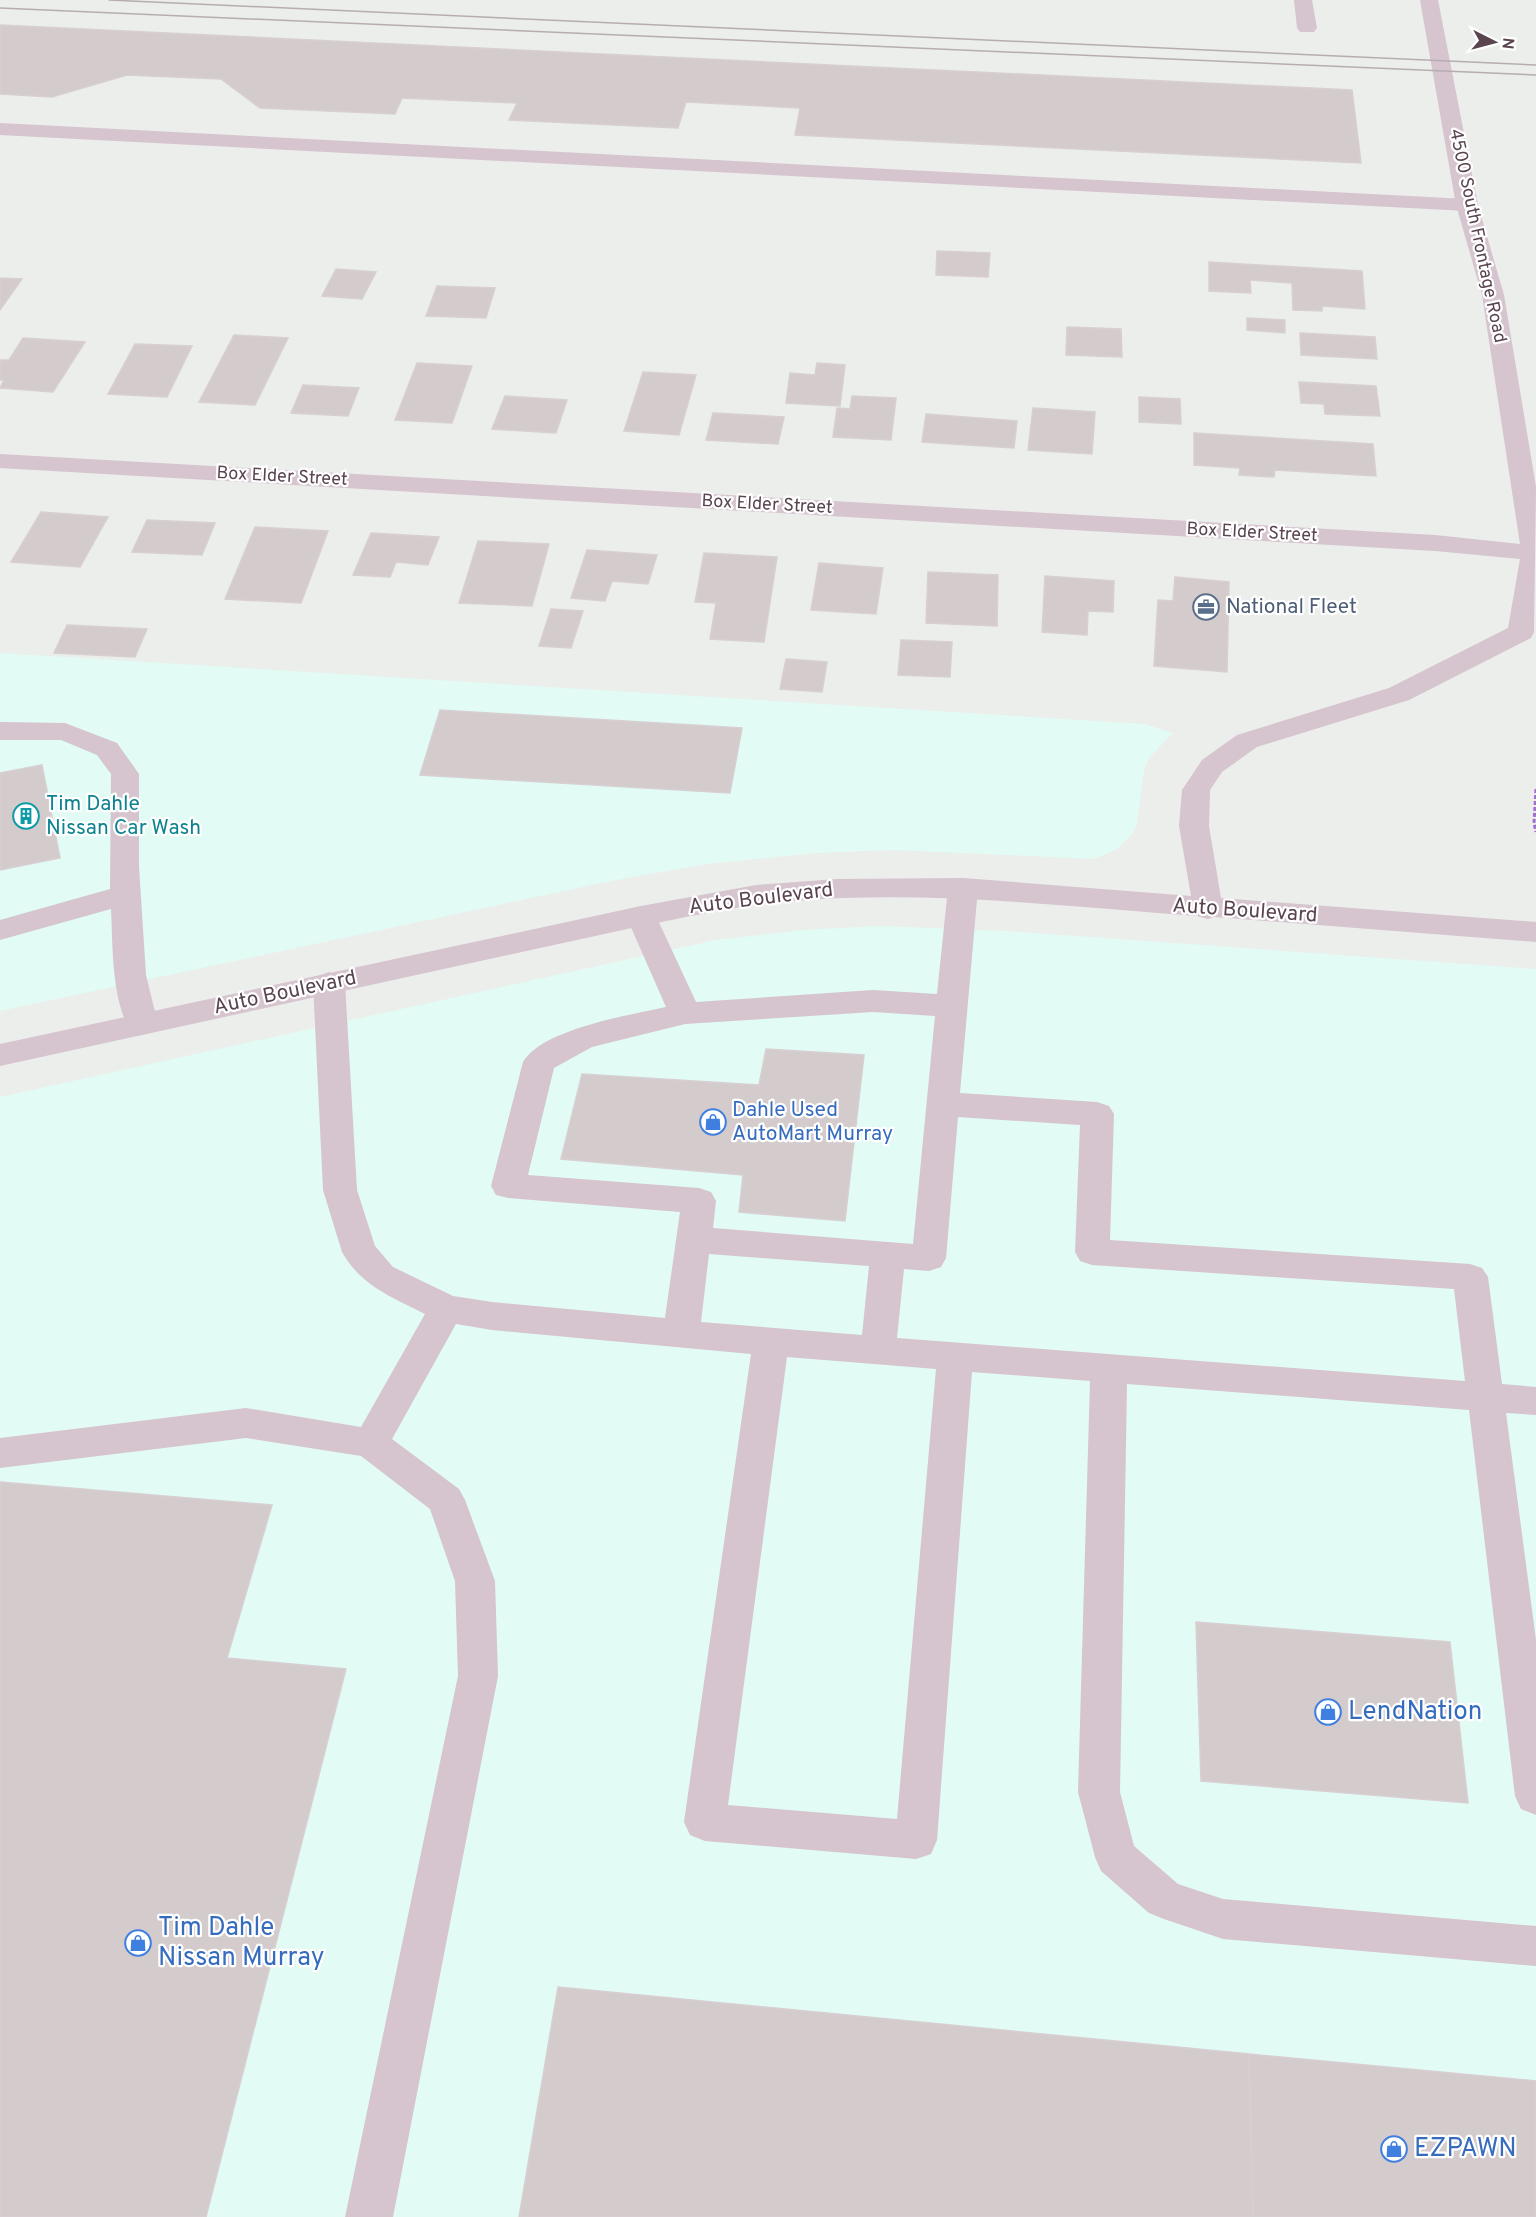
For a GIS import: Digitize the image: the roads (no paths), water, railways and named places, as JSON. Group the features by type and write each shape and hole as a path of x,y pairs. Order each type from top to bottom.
{"street":[{"path":"1303,0 1306,28"},
{"name":"4500 South Frontage Road","path":"1208,909 1195,817 1196,790 1212,766 1247,741 1399,694 1521,632 1534,553 1493,295 1467,205 1429,0"},
{"path":"0,129 1467,205"},
{"name":"Box Elder Street","path":"0,461 1423,542 1534,553"},
{"path":"0,731 65,732 107,749 125,774 126,895 130,975 142,1024"},
{"name":"Auto Boulevard","path":"0,1055 641,916 728,899 794,891 898,887 963,888 1536,933"},
{"path":"695,1240 929,1258 963,888"},
{"path":"0,930 126,895"},
{"path":"641,916 686,1014"},
{"path":"329,983 340,1190 359,1252 381,1276 446,1309 492,1316 771,1342 1536,1401"},
{"path":"681,1334 699,1201 508,1186 539,1062 582,1038 686,1014 873,1001 952,1006"},
{"path":"943,1104 1097,1114 1092,1252 1470,1277 1536,1796"},
{"path":"878,1350 888,1255"},
{"path":"371,1443 446,1309"},
{"path":"771,1342 705,1822 916,1840 955,1355"},
{"path":"1109,1367 1099,1792 1116,1857 1164,1899 1223,1919 1536,1946"},
{"path":"0,1453 246,1423 371,1443 446,1500 475,1581 478,1676 369,2217"}],"tram line":[{"path":"109,0 1536,65"},
{"path":"0,8 1536,75"}],"place":[{"name":"National Fleet","path":"1206,607"},
{"name":"Tim Dahle Nissan Car Wash","path":"26,816"},
{"name":"Dahle Used AutoMart Murray","path":"713,1122"},
{"name":"LendNation","path":"1328,1712"},
{"name":"Tim Dahle Nissan Murray","path":"138,1943"},
{"name":"EZPAWN","path":"1394,2149"}]}
